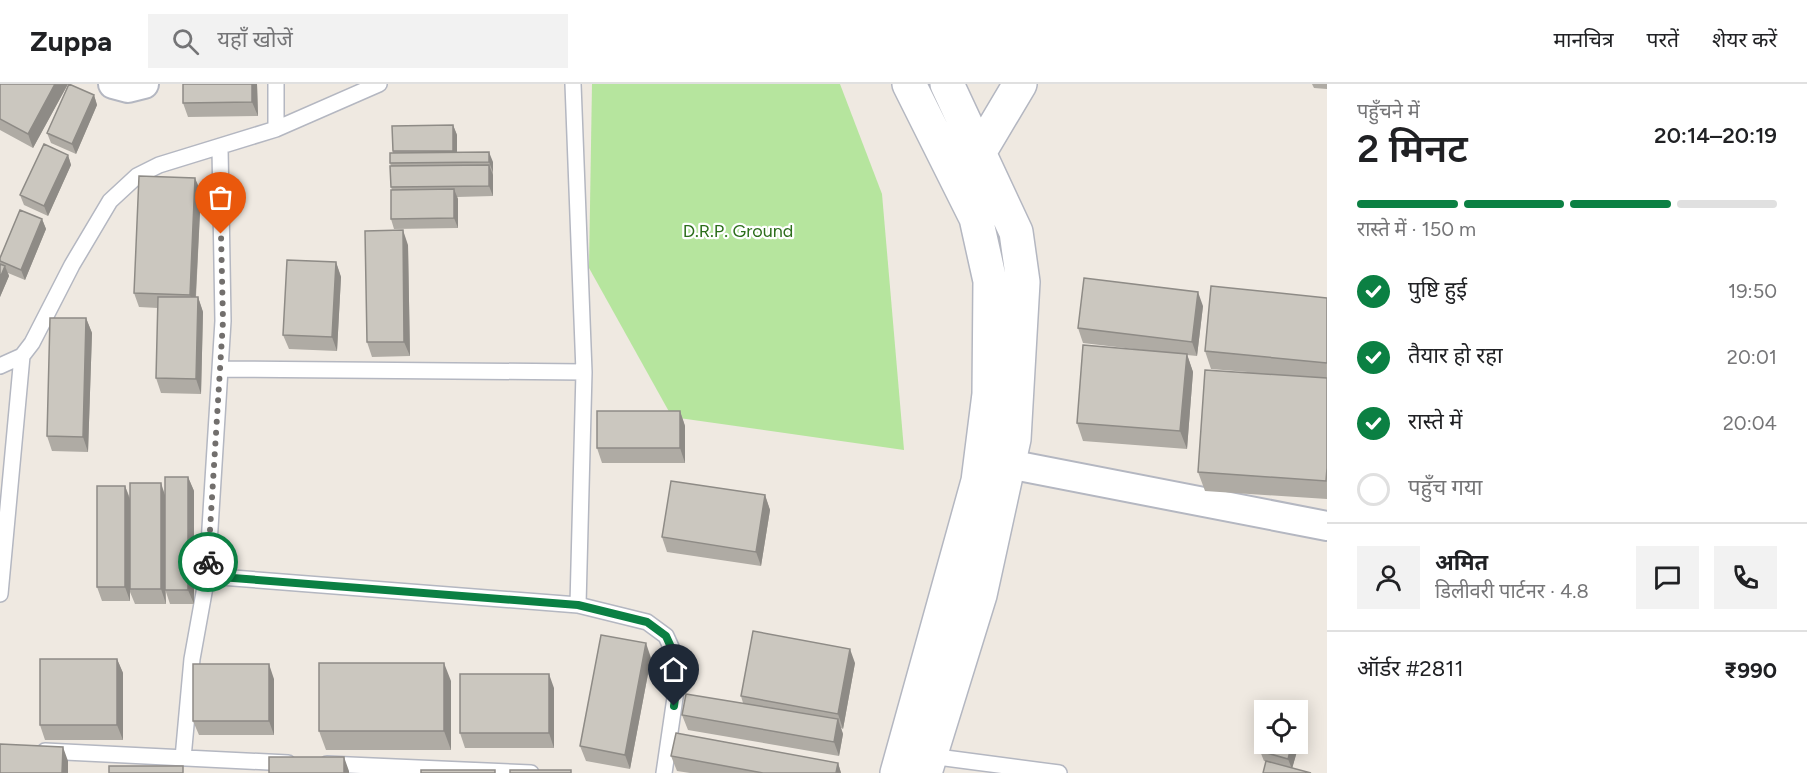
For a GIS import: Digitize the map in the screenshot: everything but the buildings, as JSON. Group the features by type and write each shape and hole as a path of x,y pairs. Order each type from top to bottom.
{"main road":[{"path":"897,773 978,482 989,394 990,281 976,218 909,84"},
{"path":"927,764 980,595 1014,439 1023,282 1017,231 947,84"},
{"path":"960,184 1020,84"}],"street":[{"path":"113,84 128,88 144,84"},
{"path":"1008,464 1327,526"}],"lane":[{"path":"276,84 276,129"},
{"path":"0,366 22,356 33,343 77,256 110,201 137,176 159,165 276,129 380,84"},
{"path":"573,84 584,372 578,605"},
{"path":"183,758 192,659 207,576 223,321 220,148"},
{"path":"0,594 22,356"},
{"path":"220,369 584,372"},
{"path":"207,576 578,605 647,622 666,636 675,656 677,684 664,773"},
{"path":"34,751 531,773"},
{"path":"927,764 1059,773"}],"green space":[{"name":"D.R.P. Ground","path":"592,84 840,84 882,194 904,450 672,417 589,268"}],"way so far":[{"path":"208,562 223,321 221,234"}],"route":[{"path":"208,562 207,576 578,605 647,622 666,636 675,656 677,684 674,706"}]}
